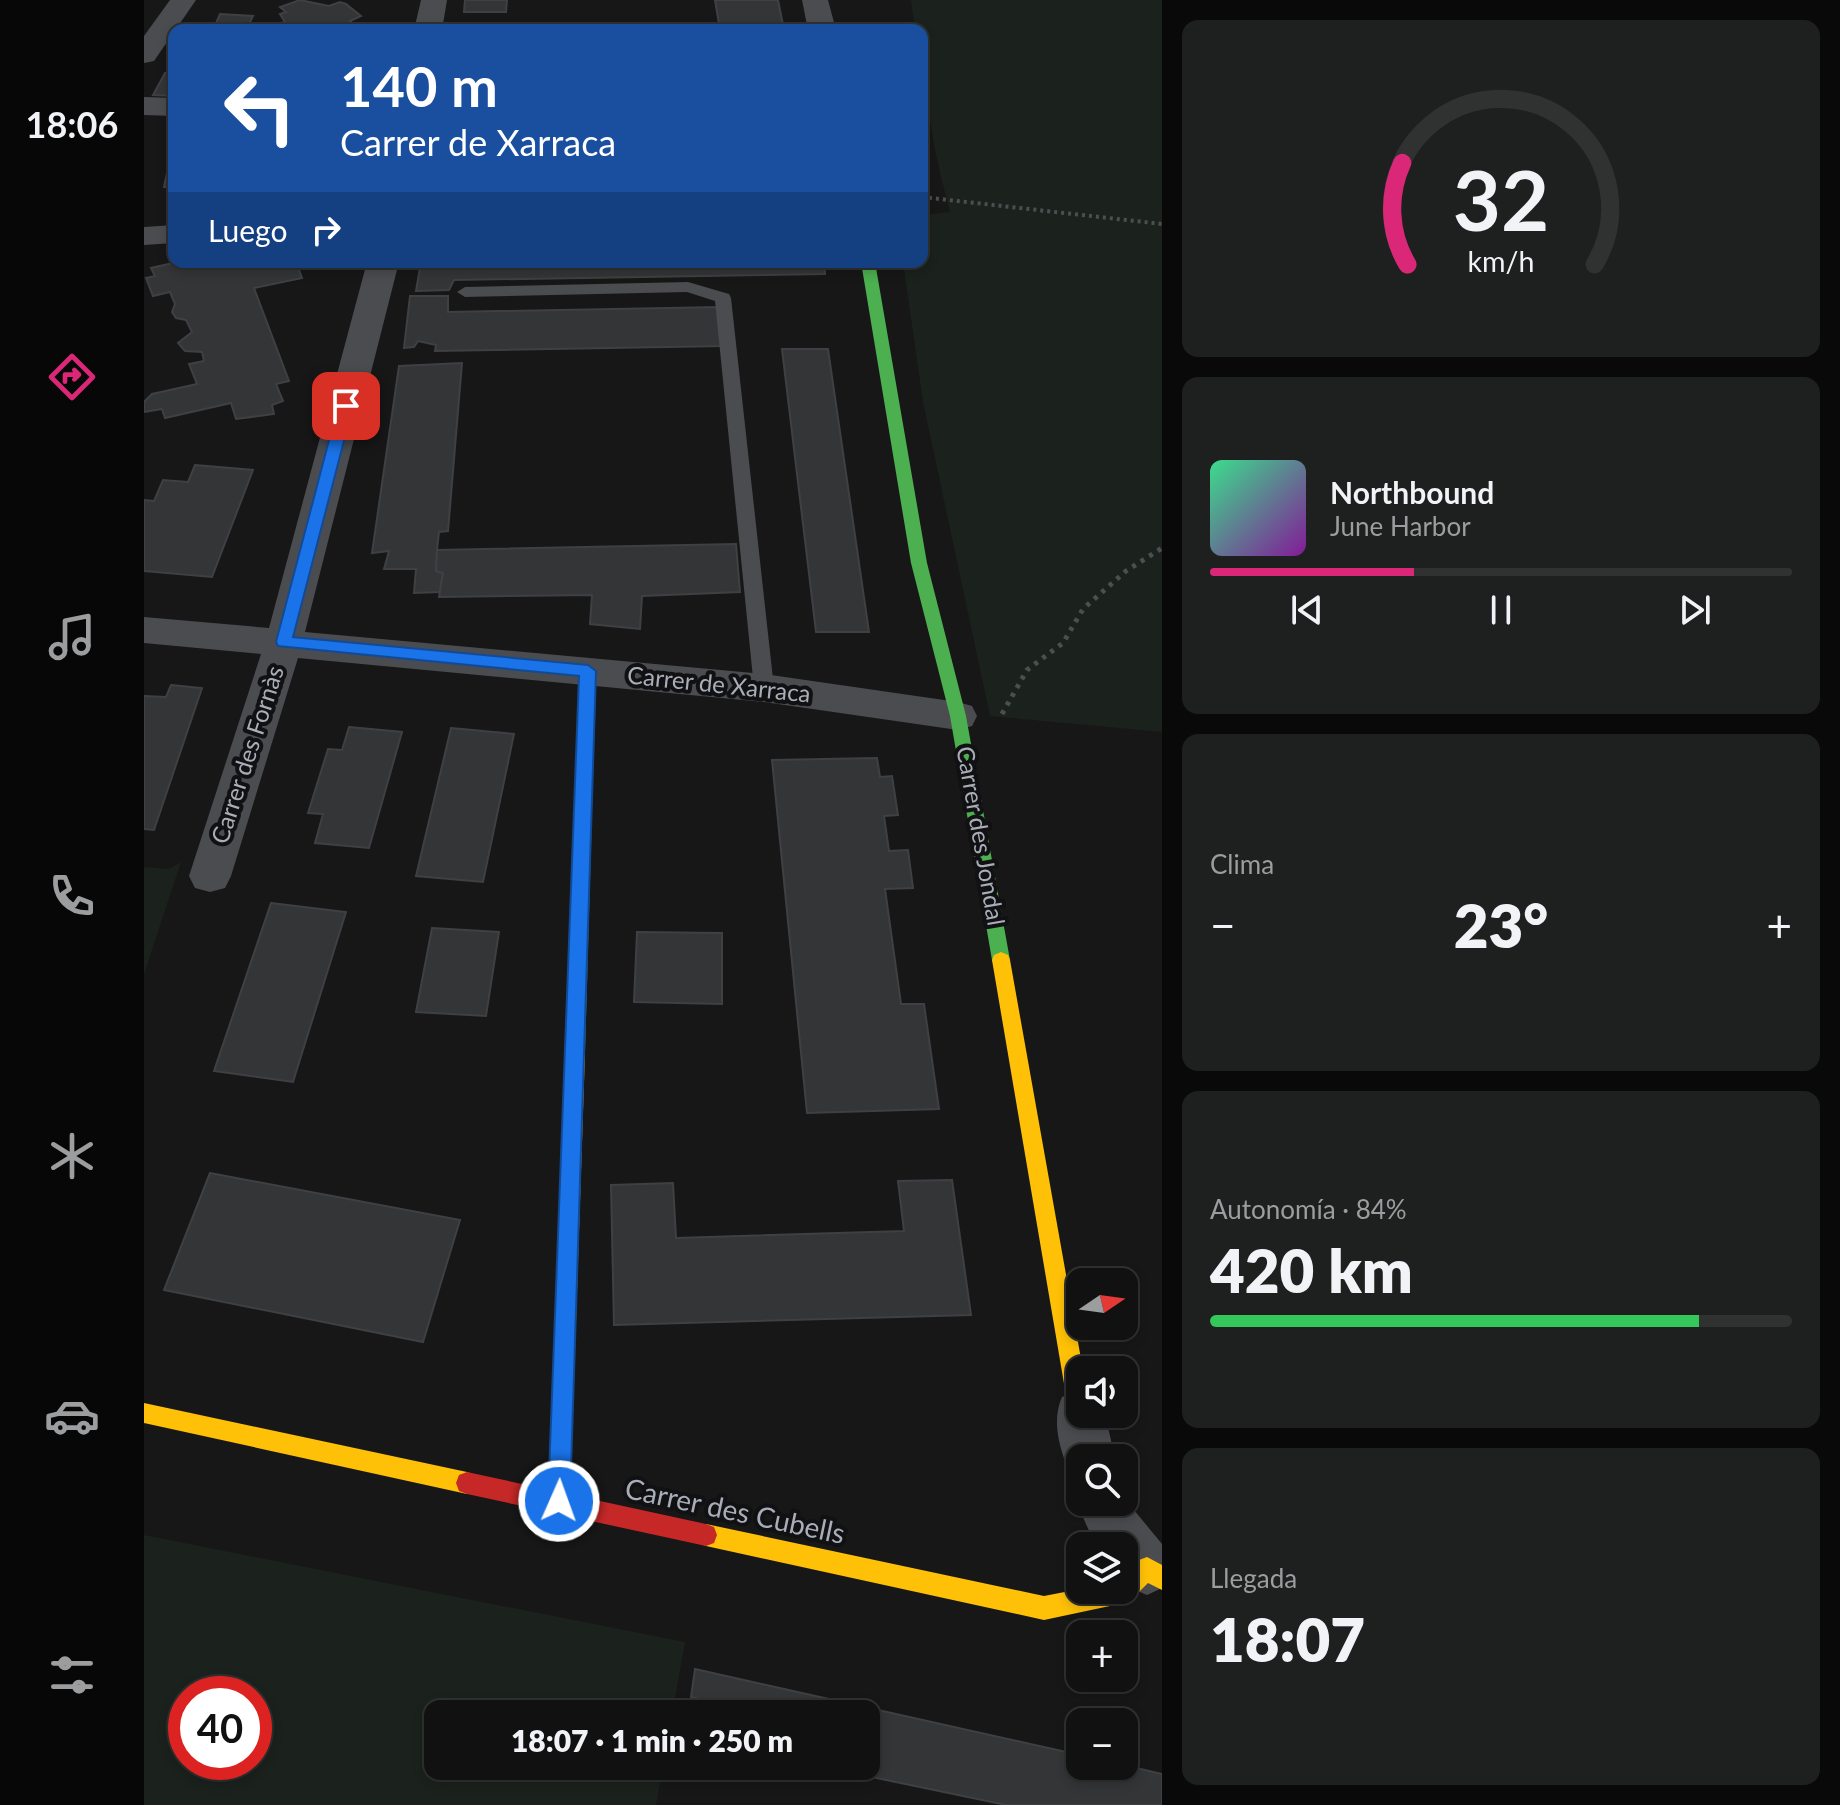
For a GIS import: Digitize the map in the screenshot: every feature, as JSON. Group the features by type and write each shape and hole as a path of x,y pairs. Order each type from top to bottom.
{"street":[{"path":"144,55 183,0"},
{"path":"429,24 434,0"},
{"path":"815,0 821,24"},
{"path":"144,106 168,107"},
{"path":"144,236 168,234"},
{"name":"Carrer des Fornàs","path":"210,876 284,642 381,268"},
{"name":"Carrer des Jondal","path":"869,268 919,563 958,716 1070,1356"},
{"name":"Carrer de Xarraca","path":"144,630 764,688 958,716"},
{"path":"559,1501 588,671"},
{"name":"Carrer des Cubells","path":"144,1413 1044,1608 1124,1591 1154,1574"},
{"path":"1108,1516 1154,1574"}],"lane":[{"path":"465,292 688,287 723,298 764,688"}],"path":[{"path":"928,198 1162,224"},
{"path":"998,722 1027,670 1063,643 1083,609 1126,571 1162,548"}],"shaded area":[{"path":"911,0 1162,0 1162,732 990,716 923,402 904,268 928,268 928,214 950,212 928,107 928,24 914,24"},
{"path":"181,862 144,974 144,867 169,869"},
{"path":"144,1535 685,1642 675,1700 424,1700 424,1780 660,1780 656,1805 144,1805"}],"building":[{"path":"300,0 329,6 340,2 361,16 350,21 353,24 275,24 285,22 280,14 286,12 280,7"},
{"path":"465,0 507,0 506,12 464,12"},
{"path":"715,0 778,0 783,24 719,24"},
{"path":"220,14 253,16 249,24 216,24"},
{"path":"165,73 168,73 168,96 153,95"},
{"path":"168,264 168,268 298,268 302,278 254,288 289,381 276,384 283,401 272,405 274,414 236,419 231,403 165,418 162,409 144,412 144,402 152,394 197,384 189,364 204,361 202,352 185,351 178,343 192,332 186,320 176,318 172,312 175,304 170,292 153,296 146,278 155,276 151,268"},
{"path":"420,268 824,268 825,274 454,280 449,290 416,291"},
{"path":"410,296 448,296 448,312 719,307 724,346 435,351 436,345 418,341 414,347 404,348"},
{"path":"782,349 828,349 869,632 816,632"},
{"path":"462,363 448,531 439,532 437,550 436,571 443,573 440,592 414,593 416,569 384,569 389,551 372,553 399,366"},
{"path":"195,465 253,470 212,577 144,571 144,500 154,501 163,480 188,482"},
{"path":"736,544 740,592 642,596 640,629 590,624 592,595 439,597 443,573 436,571 437,550"},
{"path":"171,685 202,688 154,830 144,829 144,696 166,697"},
{"path":"349,727 402,732 369,848 315,843 323,814 308,813 328,749 342,750"},
{"path":"451,728 514,734 483,882 416,876"},
{"path":"877,758 880,777 892,776 898,815 884,816 889,851 908,850 913,888 885,889 901,1004 924,1004 939,1109 807,1113 772,760"},
{"path":"271,903 346,912 293,1082 214,1071"},
{"path":"432,928 499,932 486,1016 416,1012"},
{"path":"637,932 722,933 722,1004 634,1002"},
{"path":"210,1173 460,1220 423,1342 164,1290"},
{"path":"952,1180 971,1315 614,1325 611,1185 673,1183 676,1238 904,1231 898,1181"},
{"path":"695,1669 834,1700 704,1700 691,1697"},
{"path":"880,1710 1066,1752 1066,1780 1138,1780 1138,1768 1162,1774 1162,1805 1006,1805 880,1779"}],"traffic: fast":[{"path":"869,268 919,563 958,716 1001,960"},
{"path":"575,1052 588,671"}],"traffic: slow":[{"path":"1001,960 1070,1356"},
{"path":"559,1501 575,1052"},
{"path":"144,1413 467,1483"},
{"path":"706,1535 1044,1608 1124,1591 1147,1568 1162,1579"}],"traffic: jam":[{"path":"467,1483 706,1535"}],"route":[{"path":"346,406 284,642 588,671 559,1501"}]}
